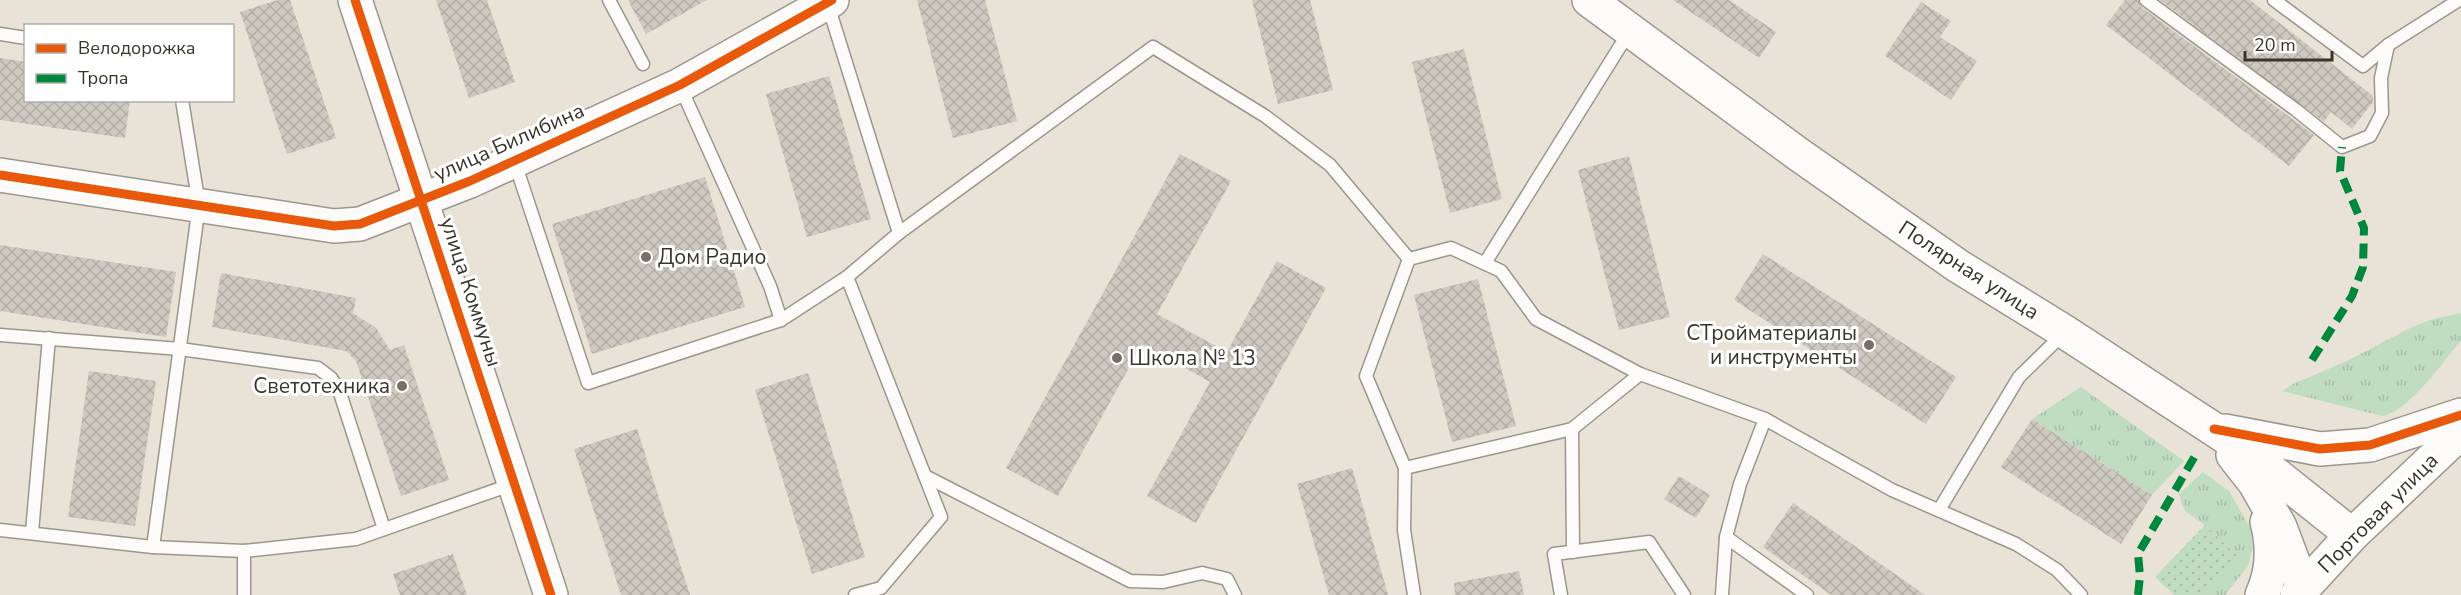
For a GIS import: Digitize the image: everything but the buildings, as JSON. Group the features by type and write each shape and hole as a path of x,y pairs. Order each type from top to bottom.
{"street":[{"name":"улица Коммуны","path":"355,0 551,595"},
{"name":"Полярная улица","path":"1589,0 1798,154 1958,266 2065,332 2244,449 2352,535"},
{"name":"улица Билибина","path":"0,175 334,226 348,226 366,222 515,161 680,85 830,2"},
{"path":"2214,429 2320,449 2370,445 2461,415"},
{"path":"2214,429 2255,483 2280,527 2301,593"},
{"name":"Портовая улица","path":"2301,593 2352,535 2461,432"},
{"path":"2255,483 2272,539 2272,564 2262,595"}],"lane":[{"path":"609,0 643,64"},
{"path":"2146,0 2296,110 2342,147 2370,136 2382,113 2380,78 2388,45"},
{"path":"2274,0 2363,66 2388,45 2458,0"},
{"path":"830,2 899,233"},
{"path":"1485,263 1629,31"},
{"path":"0,34 24,38"},
{"path":"515,161 588,383 781,320 847,277 899,233 1153,47 1265,116 1330,165 1409,259"},
{"path":"680,85 770,286 781,320"},
{"path":"153,547 199,205 182,102"},
{"path":"1409,259 1451,248 1485,263 1501,271 1536,319 1640,374 1765,419 1892,490 2020,546 2057,570 2081,595"},
{"path":"1409,259 1366,376 1405,468 1404,530 1414,595"},
{"path":"847,277 941,517 882,592 855,595"},
{"path":"1939,510 2019,377 2065,332"},
{"path":"0,335 180,349 318,368 331,378 339,390 384,529"},
{"path":"32,532 49,338"},
{"path":"1405,468 1572,429 1640,374"},
{"path":"1722,595 1726,537 1740,484 1765,419"},
{"path":"1572,429 1575,521 1573,552"},
{"path":"924,476 1130,581 1163,582 1202,573 1227,579 1235,595"},
{"path":"0,530 153,547 244,551 356,539 515,483"},
{"path":"1726,537 1807,595"},
{"path":"1561,595 1554,554 1648,542 1684,595"},
{"path":"243,595 244,551"}],"green space":[{"path":"2461,313 2461,341 2414,396 2392,413 2382,416 2282,391 2412,327 2433,319"},
{"path":"2081,387 2184,461 2152,495 2032,419"},
{"path":"2203,472 2229,491 2250,528 2253,547 2248,566 2225,595 2198,595 2236,555 2205,525 2185,511 2179,494"},
{"path":"2205,525 2237,556 2198,595 2174,595 2155,577"}],"marked path":[{"path":"2312,360 2352,296 2363,267 2364,228 2340,171 2342,147"},
{"path":"2138,595 2140,576 2138,554 2195,456"}],"cycle path":[{"path":"355,0 551,595"},
{"path":"0,175 334,226 360,224 470,181 680,85 832,0"},
{"path":"2214,429 2320,449 2370,445 2461,415"}],"place":[{"name":"Дом Радио","path":"646,257"},
{"name":"СТройматериалы и инструменты","path":"1869,345"},
{"name":"Школа № 13","path":"1117,358"},
{"name":"Светотехника","path":"402,386"}]}
